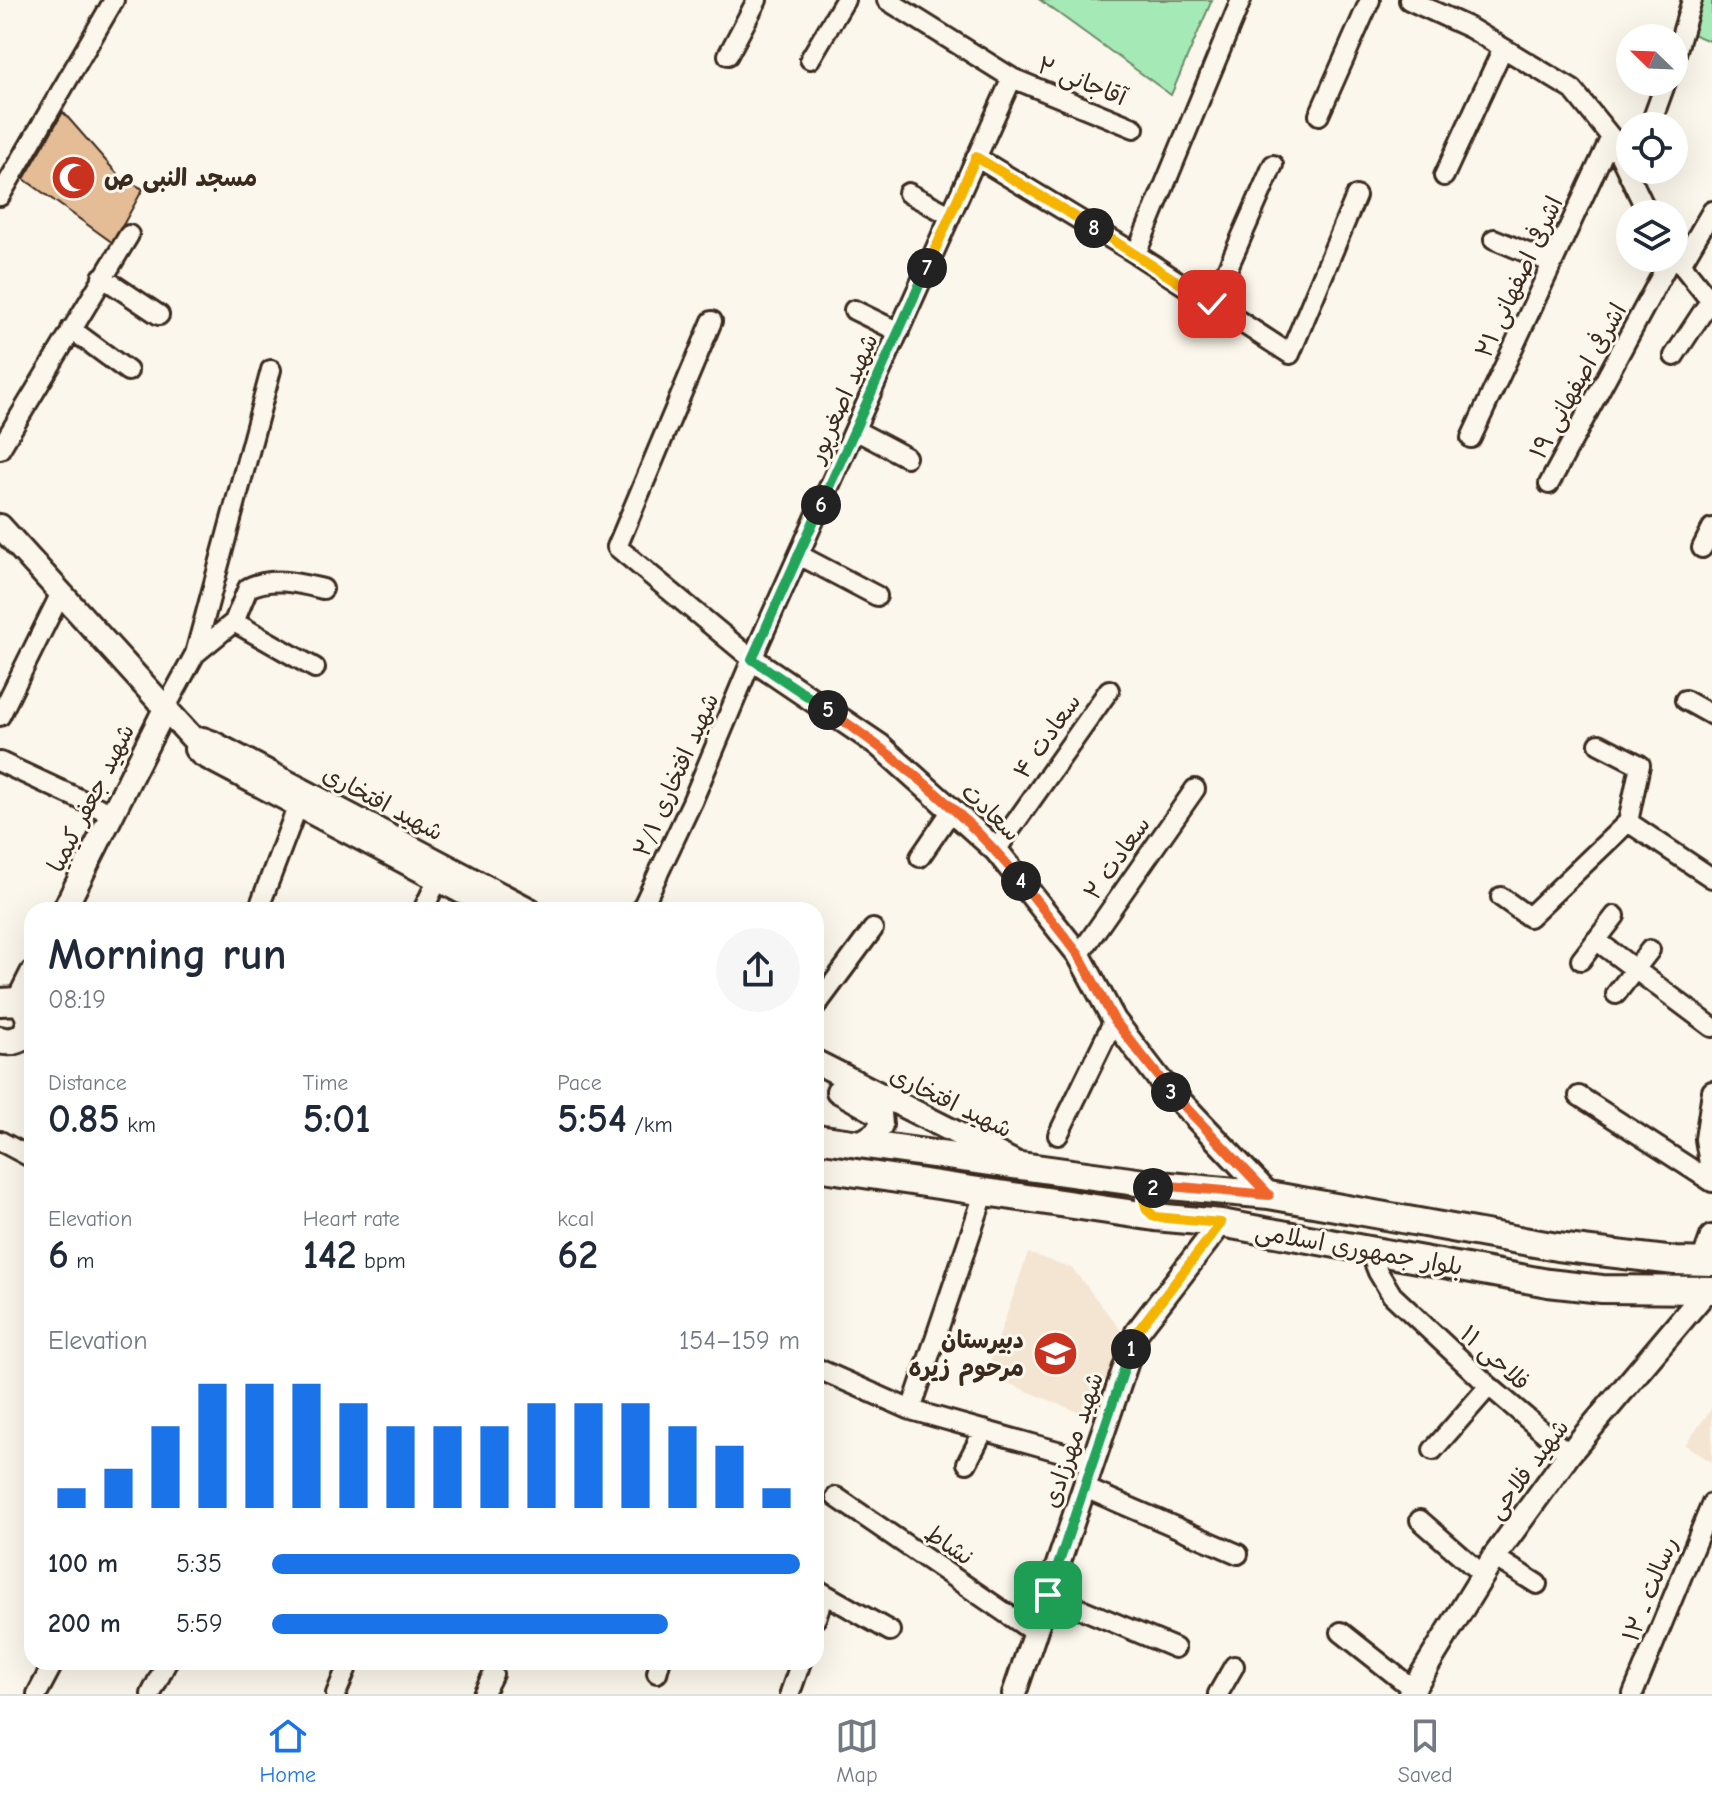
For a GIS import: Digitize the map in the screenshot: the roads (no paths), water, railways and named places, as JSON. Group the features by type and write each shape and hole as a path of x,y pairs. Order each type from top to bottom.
{"main road":[{"name":"بلوار جمهوری اسلامی","path":"824,1139 1159,1185 1269,1195 1557,1247 1707,1262"},
{"name":"بلوار جمهوری اسلامی","path":"824,1168 1088,1208 1221,1223 1548,1283 1602,1289 1710,1290"},
{"path":"1088,1208 1100,1205 1107,1195 1105,1183 1096,1176"},
{"path":"1155,1217 1147,1210 1144,1200 1149,1190 1159,1185"},
{"path":"1548,1283 1560,1275 1566,1260 1557,1247"},
{"path":"1602,1289 1597,1282 1598,1262 1609,1252"}],"street":[{"path":"0,196 114,0"},
{"path":"728,55 757,0"},
{"path":"810,59 845,0"},
{"name":"آقاجانی ۲","path":"887,0 1012,78 1134,128"},
{"path":"1136,254 1241,0"},
{"path":"1319,115 1370,0"},
{"path":"1409,0 1470,28 1573,90 1616,146"},
{"path":"1685,24 1692,0"},
{"path":"1444,176 1503,48"},
{"name":"شهید اصغرپور","path":"752,659 1012,78"},
{"name":"اشرفی اصفهانی ۲۱","path":"1471,438 1611,137"},
{"path":"976,157 1136,254 1290,354 1356,196"},
{"path":"1212,304 1273,165"},
{"path":"908,193 950,215"},
{"name":"اشرفی اصفهانی ۱۹","path":"1688,243 1712,211"},
{"path":"0,449 129,235"},
{"path":"1494,239 1552,263"},
{"name":"اشرفی اصفهانی ۱۹","path":"1549,484 1669,272"},
{"path":"1674,356 1711,302 1687,272"},
{"path":"102,277 159,315"},
{"path":"854,310 899,332"},
{"path":"712,321 617,547 752,659"},
{"path":"71,329 128,371"},
{"path":"165,709 195,654 271,370"},
{"path":"855,430 906,457"},
{"name":"شهید افتخاری","path":"0,526 165,709 204,742 514,902"},
{"path":"1702,548 1712,528"},
{"path":"799,555 877,596"},
{"path":"195,654 234,622 248,588 261,581 297,583 323,589"},
{"path":"0,716 60,595"},
{"path":"234,622 315,668"},
{"name":"سعادت","path":"752,659 879,745 996,850 1079,955 1114,1020 1159,1079 1269,1195"},
{"name":"شهید افتخاری ۲/۱","path":"645,902 692,802 752,659"},
{"name":"سعادت ۴","path":"996,850 1109,690"},
{"path":"1685,700 1712,715"},
{"name":"شهید جعفر کیمیا","path":"68,902 165,709"},
{"path":"204,742 196,749 201,754 481,902"},
{"path":"1501,897 1529,917 1628,822 1640,765 1599,744"},
{"path":"0,762 112,814"},
{"name":"سعادت ۲","path":"1079,955 1195,789"},
{"path":"261,902 298,805"},
{"path":"920,857 952,810"},
{"path":"1628,822 1712,878"},
{"path":"427,902 438,879"},
{"path":"1581,960 1615,916"},
{"path":"824,995 873,929"},
{"path":"1596,940 1712,1027"},
{"path":"1616,994 1650,950"},
{"path":"16,1026 24,1000"},
{"path":"1058,1135 1114,1020"},
{"name":"شهید افتخاری","path":"824,1068 870,1100 1020,1165"},
{"path":"824,1083 870,1100 880,1114 881,1125 875,1134 857,1145"},
{"path":"1712,1091 1708,1141 1712,1182"},
{"path":"1579,1096 1712,1182"},
{"path":"0,1141 24,1154"},
{"path":"911,1410 985,1191"},
{"name":"شهید مهرزادی","path":"1014,1694 1137,1332 1221,1223"},
{"path":"1707,1262 1712,1237"},
{"name":"فلاحی ۱۱","path":"1370,1252 1392,1295 1489,1386 1569,1454"},
{"name":"شهید فلاحی","path":"1412,1691 1489,1566 1569,1454 1710,1290"},
{"path":"824,1372 911,1410 1093,1461"},
{"path":"1433,1450 1489,1386"},
{"path":"967,1463 984,1430"},
{"path":"1085,1488 1238,1554"},
{"name":"نشاط","path":"836,1497 1035,1633"},
{"name":"رسالت ـ ۱۲","path":"1633,1694 1712,1503"},
{"path":"1420,1520 1489,1566 1537,1584"},
{"path":"824,1594 890,1631"},
{"path":"1048,1595 1175,1648"},
{"path":"1341,1632 1412,1691"},
{"path":"1218,1694 1234,1666"},
{"path":"37,1694 50,1670"},
{"path":"151,1694 163,1670"},
{"path":"336,1694 346,1670"},
{"path":"790,1693 798,1670"},
{"path":"483,1694 493,1674"}],"place":[{"name":"مسجد النبی ص","path":"73,178"},
{"name":"دبیرستان مرحوم زیره","path":"1055,1354"}]}
